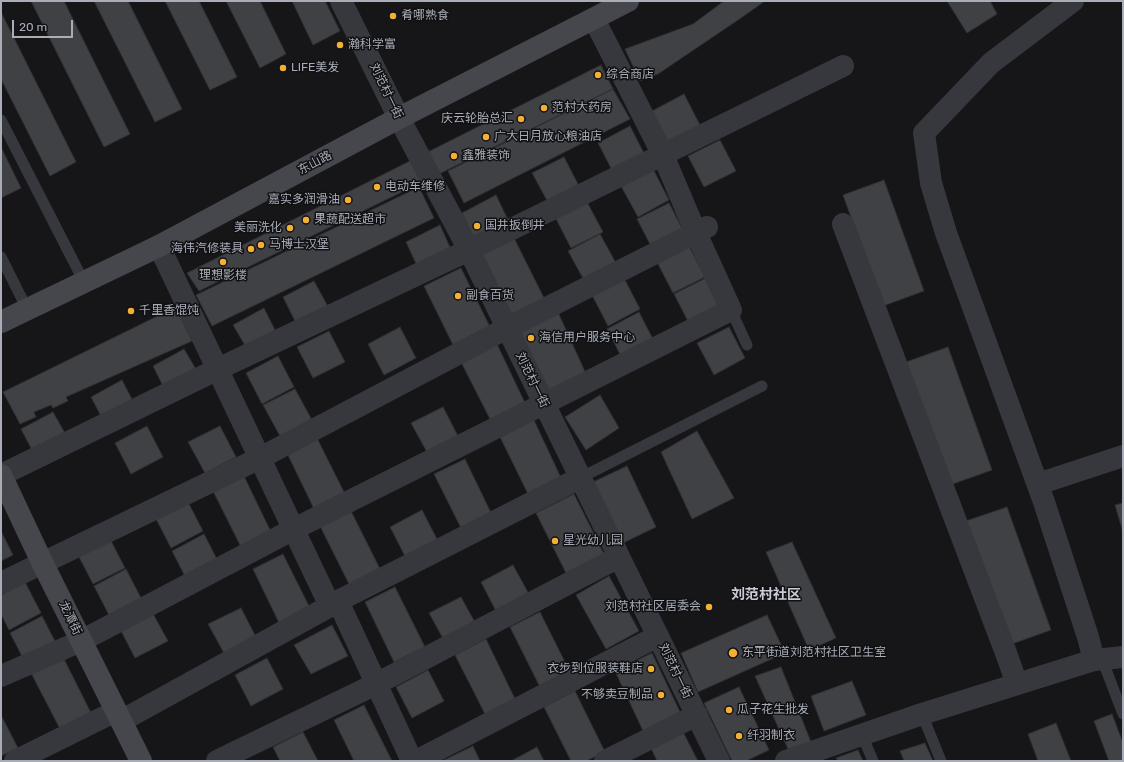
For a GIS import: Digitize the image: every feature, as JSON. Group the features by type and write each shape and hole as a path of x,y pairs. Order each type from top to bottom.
{"street":[{"name":"刘范村一街","path":"342,1 400,118 469,250 718,760"},
{"name":"东山路","path":"1,322 159,246 400,118 628,1"},
{"path":"798,759 862,734 922,714 1017,684 1106,659 1088,637 1038,484 946,233 930,184 924,133 992,63 1073,1"},
{"path":"1,676 81,640 294,529 731,310 701,230 594,19"},
{"path":"1,475 218,369 469,250 843,66"},
{"path":"843,224 1001,638 1017,684"},
{"path":"1,583 260,458 507,328 701,230"},
{"path":"159,246 294,529 376,684 412,761"},
{"path":"1038,484 1123,456"},
{"name":"龙潭街","path":"1,475 42,562 141,761"},
{"path":"16,761 119,716 334,603 580,478"},
{"path":"217,761 376,684 619,557"},
{"path":"416,761 658,636"},
{"path":"605,761 697,715"}],"lane":[{"path":"1,120 84,282"},
{"path":"1,257 27,309"},
{"path":"731,310 746,345"},
{"path":"580,478 762,386"},
{"path":"1106,659 1123,714"},
{"path":"922,714 941,761"},
{"path":"862,734 873,761"}],"building":[{"path":"31,1 64,1 130,134 104,147"},
{"path":"94,1 128,1 182,109 155,122"},
{"path":"165,1 199,1 237,77 210,90"},
{"path":"226,1 260,1 286,54 260,68"},
{"path":"292,1 325,1 340,31 313,45"},
{"path":"724,1 765,1 658,74 640,81 625,49 693,24"},
{"path":"947,1 990,1 997,14 967,33"},
{"path":"1,12 76,162 50,176 1,79"},
{"path":"601,65 613,89 199,291 187,273"},
{"path":"613,89 630,119 464,203 448,171"},
{"path":"684,94 700,125 668,142 652,111"},
{"path":"630,126 646,157 614,174 598,143"},
{"path":"720,140 736,171 704,187 688,156"},
{"path":"1,147 21,188 1,198"},
{"path":"564,157 580,188 549,204 532,173"},
{"path":"653,169 669,200 638,217 621,186"},
{"path":"884,180 924,291 883,306 843,195"},
{"path":"419,187 434,218 212,326 196,295"},
{"path":"496,195 510,224 475,241 462,213"},
{"path":"586,200 603,232 571,248 555,217"},
{"path":"669,203 685,234 653,250 637,219"},
{"path":"440,225 453,254 419,270 406,242"},
{"path":"600,234 617,265 585,282 568,251"},
{"path":"514,238 544,298 508,317 478,254"},
{"path":"689,246 705,277 673,293 657,262"},
{"path":"461,268 491,329 454,347 424,286"},
{"path":"624,278 640,309 608,326 592,295"},
{"path":"706,278 722,309 690,325 674,294"},
{"path":"314,281 331,312 299,329 283,297"},
{"path":"176,307 192,341 66,397 68,401 53,408 51,405 34,412 36,417 20,424 3,392"},
{"path":"264,308 276,332 246,347 233,325"},
{"path":"557,310 587,376 550,395 519,329"},
{"path":"639,312 655,343 623,360 607,329"},
{"path":"400,327 416,358 384,375 368,344"},
{"path":"729,327 745,358 714,375 697,343"},
{"path":"329,331 345,362 313,378 297,347"},
{"path":"496,342 525,403 491,421 460,360"},
{"path":"948,347 992,470 950,485 906,362"},
{"path":"184,349 197,371 163,386 153,366"},
{"path":"278,356 294,387 262,404 246,373"},
{"path":"122,380 134,403 102,418 91,397"},
{"path":"295,389 312,420 280,436 263,405"},
{"path":"600,395 619,428 586,450 565,417"},
{"path":"443,407 459,438 428,454 411,423"},
{"path":"53,412 66,435 33,452 21,429"},
{"path":"533,418 562,480 530,498 499,435"},
{"path":"147,426 163,457 131,474 115,443"},
{"path":"220,426 236,457 205,473 188,442"},
{"path":"697,431 734,498 692,519 661,452"},
{"path":"316,436 346,496 315,511 286,451"},
{"path":"465,459 494,519 464,534 434,474"},
{"path":"627,466 656,527 623,543 593,482"},
{"path":"242,472 271,532 241,547 211,487"},
{"path":"574,494 604,554 566,573 536,513"},
{"path":"187,500 203,531 171,548 155,517"},
{"path":"1123,503 1123,532 1115,505"},
{"path":"1007,507 1051,630 1009,645 966,521"},
{"path":"422,510 438,541 406,558 390,527"},
{"path":"351,511 381,571 350,586 320,526"},
{"path":"1,531 13,555 1,561"},
{"path":"204,534 220,565 188,582 172,551"},
{"path":"109,537 125,568 93,584 77,553"},
{"path":"792,542 836,638 809,650 766,552"},
{"path":"283,554 313,614 282,629 253,569"},
{"path":"513,565 530,596 497,613 481,582"},
{"path":"126,569 142,600 110,617 94,586"},
{"path":"609,576 639,631 606,649 576,595"},
{"path":"25,582 41,613 9,630 1,614 1,595"},
{"path":"395,587 425,647 394,662 365,602"},
{"path":"461,597 478,628 446,644 429,613"},
{"path":"241,608 257,639 225,655 208,624"},
{"path":"151,610 168,641 135,658 119,627"},
{"path":"540,612 570,672 540,687 510,627"},
{"name":"东平街道刘范村社区卫生室","path":"767,615 785,653 698,692 681,653"},
{"path":"42,616 58,647 26,664 10,633"},
{"path":"332,625 348,656 311,674 294,645"},
{"path":"486,639 515,699 485,714 455,655"},
{"path":"652,653 681,714 644,733 615,671"},
{"path":"62,655 91,713 60,729 30,671"},
{"path":"267,658 283,689 251,706 235,675"},
{"path":"781,667 811,742 788,749 755,676"},
{"path":"428,670 444,701 412,718 396,687"},
{"path":"852,681 866,715 824,731 811,696"},
{"path":"739,687 769,750 746,761 732,761 704,703"},
{"path":"575,691 605,752 586,761 571,761 544,707"},
{"path":"364,705 392,761 354,761 334,720"},
{"path":"1112,714 1123,743 1123,761 1109,761 1094,721"},
{"path":"1,715 18,748 1,756"},
{"path":"1056,723 1071,761 1038,761 1028,734"},
{"path":"303,732 318,761 280,761 273,747"},
{"path":"683,732 698,761 657,761 651,748"},
{"path":"925,743 933,761 904,761 900,751"},
{"path":"473,746 480,761 442,761"},
{"path":"537,747 544,761 511,761"},
{"path":"858,750 863,761 838,761 836,758"}],"place":[{"name":"肴哪熟食","path":"393,16"},
{"name":"瀚科学富","path":"340,45"},
{"name":"LIFE美发","path":"283,68"},
{"name":"综合商店","path":"598,75"},
{"name":"范村大药房","path":"544,108"},
{"name":"庆云轮胎总汇","path":"521,119"},
{"name":"广大日月放心粮油店","path":"486,137"},
{"name":"鑫雅装饰","path":"454,156"},
{"name":"电动车维修","path":"377,187"},
{"name":"嘉实多润滑油","path":"348,200"},
{"name":"果蔬配送超市","path":"306,220"},
{"name":"国井扳倒井","path":"477,226"},
{"name":"美丽洗化","path":"290,228"},
{"name":"马博士汉堡","path":"261,245"},
{"name":"海伟汽修装具","path":"251,249"},
{"name":"理想影楼","path":"223,262"},
{"name":"副食百货","path":"458,296"},
{"name":"千里香馄饨","path":"131,311"},
{"name":"海信用户服务中心","path":"531,338"},
{"name":"星光幼儿园","path":"555,541"},
{"name":"刘范村社区居委会","path":"709,607"},
{"name":"东平街道刘范村社区卫生室","path":"733,653"},
{"name":"衣步到位服装鞋店","path":"651,669"},
{"name":"不够卖豆制品","path":"661,695"},
{"name":"瓜子花生批发","path":"729,710"},
{"name":"纤羽制衣","path":"739,736"}],"district":[{"name":"刘范村社区","path":"766,595"}]}
